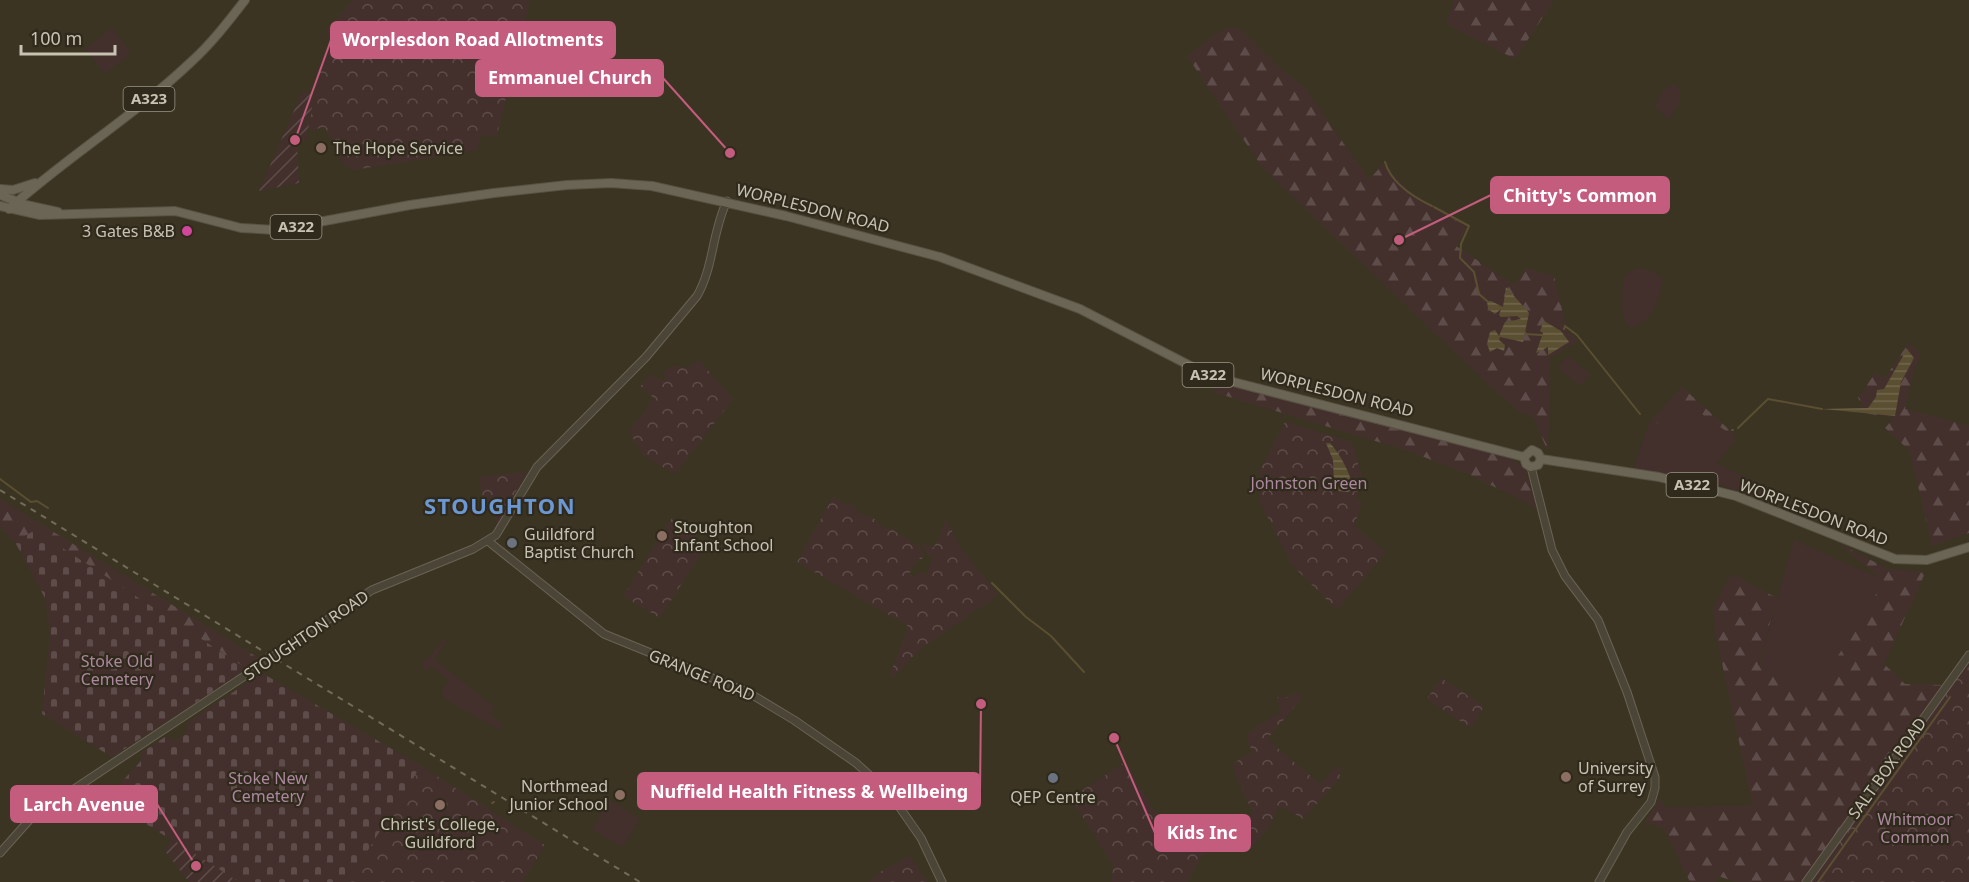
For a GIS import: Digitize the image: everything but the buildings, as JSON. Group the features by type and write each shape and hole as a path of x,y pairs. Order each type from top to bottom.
{"main road":[{"name":"A323","path":"38,182 178,75 209,44 245,0"},
{"path":"0,189 13,190 38,182"},
{"path":"4,208 17,202 38,182"},
{"path":"38,182 34,198 43,209"},
{"name":"WORPLESDON ROAD","path":"4,208 40,215 176,212 241,228 276,230 466,196 567,185 610,183 669,188 896,244 980,271 1089,314 1210,376 1524,457"},
{"name":"WORPLESDON ROAD","path":"0,195 17,202 64,214"},
{"path":"1532,450 1538,453 1541,459 1538,465 1531,467 1526,464 1524,457 1532,450"},
{"name":"WORPLESDON ROAD","path":"1541,459 1659,477 1736,496 1895,559 1927,560 1969,547"}],"street":[{"name":"STOUGHTON ROAD","path":"0,853 32,817 372,590 488,541 498,532 537,467 640,363 697,296 705,279 721,214 727,201"},
{"path":"1531,467 1552,549 1565,576 1598,620 1627,692 1655,777 1651,802 1627,832 1599,882"},
{"name":"GRANGE ROAD","path":"488,541 604,634 749,693 794,720 856,763 887,791 898,805 921,838 942,882"},
{"name":"SALT BOX ROAD","path":"1806,882 1969,655"}],"green space":[{"path":"353,0 530,0 497,135 481,135 477,150 354,170 343,164 325,127 309,131 317,72 329,46 328,29"},
{"path":"1454,0 1554,0 1515,59 1447,24"},
{"path":"1232,27 1241,30 1280,69 1305,88 1369,180 1383,164 1413,195 1468,227 1456,246 1514,285 1526,268 1554,276 1567,331 1579,341 1550,357 1548,452 1534,418 1520,412 1489,385 1262,167 1187,56 1214,35"},
{"path":"112,28 131,53 105,74 85,49"},
{"path":"1675,84 1680,90 1680,100 1671,117 1667,118 1655,107 1665,89"},
{"path":"303,90 314,95 306,141 297,142 299,183 259,191"},
{"path":"1638,268 1654,272 1662,279 1654,309 1644,321 1630,328 1623,316 1623,288 1625,274"},
{"path":"1908,344 1921,354 1912,375 1905,409 1969,426 1969,533 1932,546 1910,451 1885,428 1894,418 1858,412 1862,404 1858,398 1876,372 1884,379"},
{"path":"1568,356 1590,374 1581,386 1558,368"},
{"path":"698,359 733,399 675,474 644,456 629,432 654,398 640,387 651,374 663,382 666,377 663,375 671,366 689,367"},
{"path":"1221,383 1468,444 1510,458 1524,468 1537,508 1464,472 1405,450 1213,392"},
{"path":"1682,387 1734,434 1730,434 1678,397 1656,424 1649,423"},
{"path":"1678,397 1730,434 1734,434 1735,442 1716,463 1775,492 1770,502 1704,480 1634,469 1649,423 1656,424"},
{"name":"Johnston Green","path":"1285,422 1352,442 1362,478 1356,499 1362,502 1354,526 1386,552 1337,610 1292,565 1260,502 1259,472"},
{"path":"527,472 497,525 492,506 485,507 478,477"},
{"path":"833,497 846,505 849,503 855,507 857,513 878,520 878,524 887,529 890,528 923,550 922,560 918,558 909,574 915,578 919,572 926,575 933,558 927,554 922,542 933,548 940,537 945,518 962,550 998,595 920,649 891,680 891,672 908,626 797,562"},
{"path":"0,499 260,659 247,669 35,530 15,542 0,526"},
{"path":"672,518 706,545 660,618 623,596"},
{"name":"Stoke Old Cemetery","path":"35,530 247,669 112,757 42,714 50,635 46,600 15,542"},
{"path":"1794,540 1884,580 1812,698 1759,665"},
{"path":"1838,543 1888,569 1925,573 1884,664 1905,684 1942,685 1803,882 1736,882 1718,876 1715,882 1690,882 1664,828 1645,822 1660,799 1666,808 1753,806 1717,640 1713,609 1732,574 1777,598 1758,665 1812,698 1884,581"},
{"path":"448,639 434,659 495,708 490,714 503,725 499,730 445,699 441,693 449,680 430,665 427,670 421,665 444,640"},
{"name":"Whitmoor Common","path":"1969,662 1969,882 1809,882"},
{"name":"Stoke New Cemetery","path":"262,673 421,766 348,882 239,882 106,799 141,761 141,753 165,737 177,741 187,731 187,723"},
{"path":"1441,678 1484,706 1471,728 1427,699"},
{"path":"1295,691 1302,698 1267,739 1320,784 1339,765 1340,778 1303,819 1285,808 1278,808 1268,829 1252,846 1232,834 1201,857 1187,882 1112,882 1113,865 1079,811 1074,808 1075,795 1124,763 1172,838 1185,846 1205,841 1253,813 1234,772 1234,763 1252,752 1246,734 1280,712 1277,697 1291,697"},
{"name":"Christ's College, Guildford","path":"421,766 545,845 523,882 348,882"},
{"path":"609,800 640,819 622,847 592,829"},
{"path":"172,839 239,882 189,882 165,851"},
{"path":"910,856 927,882 870,882 876,874"}],"shaded area":[{"path":"1506,287 1529,313 1523,342 1500,337 1499,340 1505,345 1504,351 1497,348 1490,352 1487,344 1490,332 1495,330 1499,336 1505,322 1521,319 1517,316 1501,317 1499,315 1501,309 1495,314 1488,309 1487,301 1503,307"},
{"path":"1544,321 1561,331 1569,342 1548,355 1548,347 1536,353 1543,333 1540,331"},
{"path":"1907,349 1914,358 1901,382 1895,416 1822,409 1868,408 1876,397 1877,390 1884,389"},
{"path":"1326,443 1334,447 1347,470 1353,488 1348,492 1339,491 1334,485 1333,460"}],"waterway":[{"path":"1385,162 1397,182 1417,198 1432,206"},
{"path":"1434,207 1469,226 1461,244 1460,258 1474,272 1479,294 1487,301"},
{"path":"1564,329 1565,326 1577,335 1640,414"},
{"path":"1525,334 1542,335"},
{"path":"1738,428 1768,399 1822,409"},
{"path":"0,479 31,502 37,501 48,508"},
{"path":"992,583 1026,617 1051,636 1084,672"},
{"path":"1818,882 1950,697"}],"railway":[{"path":"0,490 640,882"}],"place":[{"name":"Worplesdon Road Allotments","path":"295,140"},
{"name":"The Hope Service","path":"321,148"},
{"name":"Emmanuel Church","path":"730,153"},
{"name":"3 Gates B&B","path":"187,231"},
{"name":"Chitty's Common","path":"1399,240"},
{"name":"Stoughton Infant School","path":"662,536"},
{"name":"Guildford Baptist Church","path":"512,543"},
{"name":"Nuffield Health Fitness & Wellbeing","path":"981,704"},
{"name":"Kids Inc","path":"1114,738"},
{"name":"University of Surrey","path":"1566,777"},
{"name":"QEP Centre","path":"1053,778"},
{"name":"Northmead Junior School","path":"620,795"},
{"name":"Christ's College, Guildford","path":"440,805"},
{"name":"Larch Avenue","path":"196,866"}],"district":[{"name":"STOUGHTON","path":"500,506"}]}
